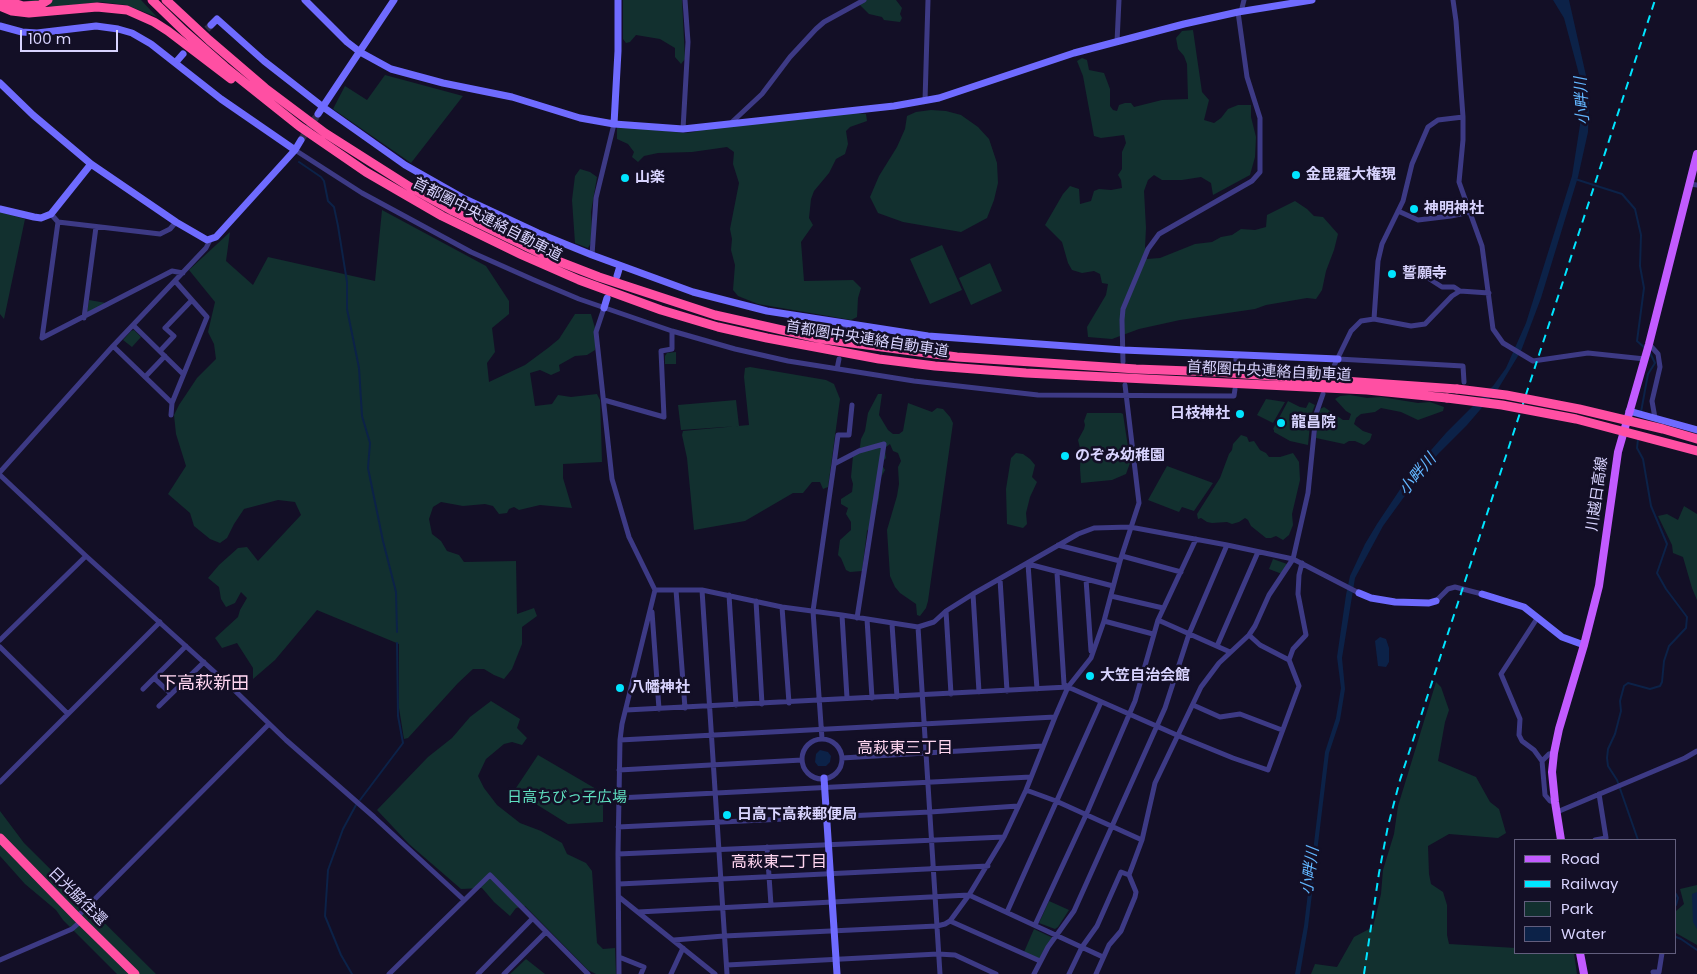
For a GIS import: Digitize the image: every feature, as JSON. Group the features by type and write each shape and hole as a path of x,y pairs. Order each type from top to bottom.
{"highway":[{"path":"4,0 23,6 40,5 48,0"},
{"name":"首都圏中央連絡自動車道","path":"152,0 199,46 299,126 366,172 442,216 489,240 579,280 661,310 726,329 879,359 936,366 1026,373 1358,390 1447,398 1502,405 1576,419 1697,451"},
{"name":"首都圏中央連絡自動車道","path":"167,1 265,88 325,133 419,192 453,211 550,258 599,277 715,315 822,339 957,357 1136,369 1460,385 1579,409 1697,439"},
{"path":"0,6 12,11 29,13 97,7 127,10 154,22 168,31 219,70 299,126"},
{"name":"日光脇往還","path":"0,838 79,920 135,974"}],"main road":[{"name":"川越日高線","path":"1561,839 1552,772 1554,753 1563,713 1584,645 1599,586 1618,452 1693,184 1697,154"},
{"path":"1580,954 1584,974"}],"street":[{"path":"305,0 340,36 360,52 391,69 417,77 504,95 569,115 614,124 683,130 925,101 970,89 1047,62 1184,24 1312,0"},
{"path":"318,114 394,0"},
{"path":"592,255 596,198 614,124 618,51 618,0"},
{"path":"683,130 688,42 685,0"},
{"path":"731,123 762,94 790,57 816,29 824,22 864,0"},
{"path":"925,101 928,0"},
{"path":"1117,42 1119,0"},
{"path":"1123,362 1123,309 1148,250 1158,234 1252,180 1260,172 1260,118 1247,77 1240,12 1244,0"},
{"path":"1453,0 1463,117 1463,140 1458,182 1482,246 1493,329 1498,339 1533,361 1588,353 1645,357"},
{"path":"211,25 217,18 264,61 323,107 405,165 465,199 538,233 592,255 702,294 767,311 928,336 1123,350 1463,366 1460,385"},
{"path":"0,26 22,32 37,33 96,26 132,33 176,62 221,99 362,194 471,252 543,284 604,308 672,331 753,353 837,369 914,381 1038,395 1234,396 1235,389"},
{"path":"176,62 183,54"},
{"path":"0,84 91,164 176,222 202,238 210,240"},
{"path":"1374,320 1378,261 1382,244 1407,191 1412,164 1428,127 1438,120 1463,117"},
{"path":"301,140 295,150 216,237 210,240 206,248 183,273 113,346 0,474 86,556 464,900"},
{"path":"0,209 41,218 51,214 91,164"},
{"path":"1398,211 1418,220 1470,212"},
{"path":"51,214 58,222 160,234 170,229 176,222"},
{"path":"58,222 42,338 172,271 183,273"},
{"path":"84,318 96,227"},
{"path":"617,276 620,266"},
{"path":"1409,274 1428,278 1442,287 1454,287 1460,291 1489,293"},
{"path":"171,415 172,403 207,316 175,280"},
{"path":"1332,370 1351,331 1361,321 1374,320 1411,326 1425,324 1452,296 1460,291"},
{"path":"608,298 596,332 612,479 629,536 655,590 620,740 618,798 619,974"},
{"path":"160,351 174,336 165,328 192,300"},
{"path":"843,336 846,324"},
{"path":"133,325 183,374"},
{"path":"604,400 664,417 661,351 672,349 672,331"},
{"path":"1649,344 1658,354 1660,367 1652,401 1654,418"},
{"path":"113,346 172,403"},
{"path":"1236,355 1236,366"},
{"path":"145,377 165,356"},
{"path":"837,369 839,359"},
{"path":"674,940 937,926 950,921 988,866 1004,837 1026,790 1068,688 1091,658 1104,622 1130,527 1139,503 1125,385"},
{"path":"1096,974 1109,945 1121,931 1135,897 1136,892 1129,875 1142,840 1155,783 1210,673 1256,626 1270,595 1293,559 1308,494 1316,414 1323,394"},
{"path":"822,739 813,611 838,434 848,435 852,405"},
{"path":"1629,411 1697,430"},
{"path":"834,464 859,451 884,444 857,618"},
{"path":"655,590 702,590 782,608 842,614 918,627 934,622 946,611 972,594 1028,564 1057,545 1089,529 1130,527 1293,559 1337,583 1371,598 1395,602 1430,603 1448,589 1455,587 1482,594 1518,604 1531,611 1562,637 1584,645"},
{"path":"1035,925 1086,815 1135,701 1158,620 1196,539"},
{"path":"1057,545 1181,572"},
{"path":"1034,974 1040,961 1074,911 1112,827 1165,708 1189,634 1228,545"},
{"path":"1217,646 1258,552"},
{"path":"0,640 86,556"},
{"path":"1057,573 1064,684 1068,688 1178,736 1268,770 1299,686 1289,660 1293,649 1306,635 1298,594 1302,563"},
{"path":"1028,564 1113,586"},
{"path":"1028,564 1037,689"},
{"path":"1000,579 1007,691"},
{"path":"1086,580 1092,654"},
{"path":"676,590 684,708"},
{"path":"702,590 727,974"},
{"path":"972,594 979,692"},
{"path":"729,595 736,705"},
{"path":"1111,596 1164,608"},
{"path":"756,601 762,704"},
{"path":"651,608 659,709"},
{"path":"782,608 789,703"},
{"path":"946,611 951,694"},
{"path":"842,614 847,698"},
{"path":"1538,617 1502,674 1520,719 1519,735 1522,741 1534,750 1542,761 1545,795 1550,801 1555,802"},
{"path":"867,619 872,698"},
{"path":"1158,620 1230,652"},
{"path":"0,782 160,622"},
{"path":"1104,622 1153,634"},
{"path":"892,624 897,697"},
{"path":"918,627 940,974"},
{"path":"1249,635 1260,645 1289,660"},
{"path":"143,689 186,646"},
{"path":"0,647 68,714"},
{"path":"159,706 204,662"},
{"path":"154,678 171,694"},
{"path":"626,710 1068,688"},
{"path":"1007,912 1101,702"},
{"path":"1193,705 1220,717 1240,714 1282,730"},
{"path":"620,740 1055,718"},
{"path":"0,960 72,929 269,724"},
{"path":"822,739 833,742 837,746 842,758 839,769 835,774 818,778 807,771 802,760 809,743 822,739"},
{"path":"842,758 1043,746"},
{"path":"1557,812 1685,758 1697,751"},
{"path":"1542,761 1549,754 1554,753"},
{"path":"619,770 802,760"},
{"path":"824,778 837,974"},
{"path":"618,798 1031,778"},
{"path":"1026,790 1142,840"},
{"path":"1599,794 1606,838 1600,839"},
{"path":"618,827 1018,806"},
{"path":"618,854 1004,837"},
{"path":"767,847 770,905"},
{"path":"619,884 988,866"},
{"path":"1069,974 1082,947 1096,926 1121,872 1129,875"},
{"path":"389,974 490,875 588,974"},
{"path":"638,912 969,895 1103,957"},
{"path":"618,897 715,974"},
{"path":"478,974 532,919"},
{"path":"950,921 1040,961"},
{"path":"504,974 546,932"},
{"path":"671,974 683,948"},
{"path":"727,965 938,954 954,955 996,974"},
{"path":"1654,972 1659,972 1662,954"},
{"path":"619,957 644,967 641,974"}],"green space":[{"path":"27,0 141,0 157,17 126,5 101,2 55,7"},
{"path":"623,0 682,0 685,59 681,64 675,57 675,48 660,39 636,35 630,42 626,43 623,39"},
{"path":"860,0 896,0 902,8 900,14 902,18 900,22 884,20 882,17 869,14 860,5"},
{"path":"1193,30 1202,92 1209,100 1204,120 1214,123 1228,109 1238,105 1251,105 1251,117 1256,137 1255,157 1250,175 1213,195 1211,183 1201,177 1182,180 1162,180 1154,175 1148,180 1144,191 1147,259 1160,258 1195,244 1212,242 1221,237 1232,235 1241,229 1255,230 1266,227 1267,215 1295,201 1314,216 1323,217 1338,234 1322,290 1316,299 1307,298 1266,305 1255,309 1180,320 1139,329 1112,339 1088,337 1087,327 1106,295 1108,284 1102,283 1100,274 1094,271 1082,273 1072,270 1062,242 1045,225 1063,194 1070,186 1079,189 1080,204 1091,201 1094,191 1099,189 1111,190 1122,188 1118,175 1122,169 1122,152 1126,143 1124,135 1101,138 1094,136 1083,76 1077,61 1082,58 1087,60 1089,70 1104,73 1110,89 1110,106 1113,110 1117,111 1119,105 1125,103 1131,103 1134,107 1162,100 1188,99 1187,64 1184,56 1178,49 1176,38 1182,31"},
{"path":"385,75 463,96 411,163 333,109 345,86 367,100"},
{"path":"931,110 961,115 978,127 989,139 997,163 998,183 987,218 961,232 903,222 878,213 870,197 879,176 897,147 905,129 907,116 916,112"},
{"path":"854,113 866,114 867,121 850,127 846,131 848,144 845,154 836,159 829,173 814,191 809,218 813,225 801,242 804,281 853,280 861,288 858,298 857,317 851,320 758,304 738,296 733,290 735,265 731,250 732,239 730,229 739,183 733,164 734,152 727,147 692,152 658,153 644,156 638,162 632,157 634,152 628,144 617,139 617,126 685,133 703,129"},
{"path":"580,169 590,172 597,177 591,212 591,243 588,248 575,243 572,200 575,176"},
{"path":"382,210 486,266 509,301 509,314 492,328 495,352 487,363 489,382 525,365 548,348 559,339 575,314 591,314 597,335 595,350 587,355 575,356 559,365 560,371 551,375 540,370 530,373 535,406 552,404 558,395 571,397 597,394 600,400 602,462 563,464 563,478 572,508 540,505 519,510 514,507 509,509 507,513 499,514 493,506 485,504 463,506 441,502 433,507 429,519 432,534 441,541 447,551 459,555 464,562 516,561 517,614 534,608 537,616 522,627 522,644 512,669 504,679 484,669 473,669 408,738 404,739 399,708 399,644 317,610 275,660 253,679 253,668 237,643 222,648 215,638 238,617 247,598 241,592 235,603 226,607 221,599 219,587 208,578 238,548 247,547 258,561 301,515 295,502 278,500 244,509 227,538 220,543 210,539 194,526 190,513 168,494 186,466 176,434 174,415 197,378 216,359 214,344 208,332 215,302 189,270 230,232 226,261 253,285 268,257 375,281"},
{"path":"0,212 25,219 4,319 0,314"},
{"path":"942,245 962,290 930,304 910,259"},
{"path":"990,263 1002,291 971,305 959,278"},
{"path":"89,300 106,303 87,313"},
{"path":"134,330 141,337 132,347 123,340"},
{"path":"676,352 676,364 665,364 667,353"},
{"path":"750,367 826,380 834,384 840,399 828,487 823,489 820,482 812,482 803,493 793,493 745,521 694,530 683,431 749,425 744,377 745,368"},
{"path":"878,394 882,394 879,415 888,430 893,434 899,434 903,431 908,403 932,412 937,408 943,409 953,423 928,601 926,608 920,616 917,615 916,604 900,593 890,576 887,530 897,496 899,484 898,467 901,461 898,453 893,451 890,444 885,450 886,458 882,465 885,470 880,479 879,498 873,523 867,531 862,571 850,572 846,570 838,555 840,540 851,530 851,522 846,514 848,508 841,504 841,499 852,492 853,456 860,447 868,413"},
{"path":"1350,395 1367,398 1381,397 1418,403 1430,402 1444,407 1443,411 1418,420 1401,412 1381,408 1375,412 1361,414 1356,418 1354,424 1363,431 1372,434 1370,440 1364,445 1355,441 1349,441 1344,444 1316,438 1320,409 1324,407 1343,420 1349,420 1351,414 1335,399 1340,396"},
{"path":"1266,399 1285,402 1273,423 1257,415"},
{"path":"736,400 739,426 681,430 678,405"},
{"path":"1288,401 1306,408 1309,402 1315,405 1311,415 1308,445 1290,441 1274,432 1273,429"},
{"path":"1087,413 1123,414 1128,447 1127,455 1130,459 1126,474 1112,480 1081,483 1081,452 1078,440 1084,429"},
{"path":"1241,435 1247,437 1249,442 1254,441 1260,450 1269,457 1280,457 1293,453 1299,462 1300,480 1292,514 1293,525 1289,535 1283,540 1276,536 1266,538 1251,526 1245,518 1232,524 1227,522 1212,523 1201,518 1198,519 1197,514 1220,478 1233,444"},
{"path":"1016,453 1023,454 1035,465 1032,477 1037,482 1030,497 1026,513 1027,524 1023,528 1007,524 1006,489 1011,458"},
{"path":"1167,466 1213,483 1194,511 1182,507 1179,512 1148,500"},
{"path":"1684,506 1697,514 1697,600 1683,557 1673,553 1672,545 1658,516 1667,514 1678,520"},
{"path":"1273,559 1287,564 1282,574 1269,569"},
{"path":"1436,682 1441,687 1449,710 1438,761 1476,777 1490,802 1499,809 1506,833 1498,838 1449,834 1428,846 1431,884 1443,892 1447,905 1447,935 1449,944 1514,948 1514,954 1574,954 1577,974 1311,974 1315,964 1337,967 1354,937 1373,927 1381,894 1383,870 1394,834 1398,806"},
{"path":"491,701 520,719 517,728 527,738 522,745 512,742 504,744 486,759 478,776 484,788 497,805 520,823 541,831 562,843 567,854 586,863 592,871 597,943 603,949 615,948 616,974 596,974 588,970 525,906 516,908 510,916 482,888 461,889 409,844 377,810 428,757 452,738 470,717"},
{"name":"日高ちびっ子広場","path":"538,755 603,793 603,822 568,824 515,791"},
{"path":"0,811 24,843 156,974 117,974 63,920 56,910 25,884 0,856"},
{"path":"1697,885 1697,945 1677,934 1677,910 1684,904 1680,889"},
{"path":"1049,901 1069,910 1055,929 1039,923"},
{"path":"1034,929 1053,938 1040,959 1024,952"},
{"path":"526,959 545,974 510,974"}],"water":[{"name":"小畔川","path":"1553,0 1569,0 1587,80 1588,132 1578,177 1541,298 1521,351 1498,389 1467,425 1438,454 1404,497 1383,526 1355,578 1342,658 1345,689 1340,720 1329,753 1308,927 1300,974 1295,974 1304,926 1325,752 1336,718 1341,688 1337,657 1350,576 1365,544 1411,473 1446,433 1493,386 1506,368 1526,323 1572,176 1580,125 1580,78 1564,18"},
{"path":"1380,637 1386,639 1389,648 1389,662 1386,667 1378,666 1375,641"},
{"path":"820,750 828,752 831,756 830,762 826,766 818,766 815,762 816,754"},
{"path":"1697,892 1697,929 1693,922 1692,894"}],"waterway":[{"path":"299,162 324,181 328,201 334,207 338,226 347,282 347,309 359,368 362,416 370,443 368,468 396,592 397,632"},
{"path":"1575,179 1622,194 1635,209 1641,235 1640,266 1644,288 1637,341 1645,348"},
{"path":"1641,412 1648,374 1655,363 1650,353"},
{"path":"1638,439 1637,448 1643,459 1651,506 1667,544 1657,573 1666,589 1687,617 1686,628 1669,646 1664,661 1660,686 1650,689 1628,683 1624,686 1620,701 1621,711 1615,734 1608,749 1608,766 1617,780 1638,839"},
{"path":"360,800 403,743 398,716 397,643"},
{"path":"352,974 341,955 325,916 328,870 343,829 356,805"},
{"path":"1677,896 1677,902"},
{"path":"1677,937 1697,950"}],"tunnel":[{"path":"192,44 211,25"},
{"path":"301,140 318,114"}],"railway":[{"path":"1364,974 1379,873 1388,826 1400,780 1655,0"}],"place":[{"name":"金毘羅大権現","path":"1296,175"},
{"name":"山楽","path":"625,178"},
{"name":"神明神社","path":"1414,209"},
{"name":"誓願寺","path":"1392,274"},
{"name":"日枝神社","path":"1240,414"},
{"name":"龍昌院","path":"1281,423"},
{"name":"のぞみ幼稚園","path":"1065,456"},
{"name":"大笠自治会館","path":"1090,676"},
{"name":"八幡神社","path":"620,688"},
{"name":"日高下高萩郵便局","path":"727,815"}],"district":[{"name":"下高萩新田","path":"204,684"},
{"name":"高萩東三丁目","path":"905,749"},
{"name":"高萩東二丁目","path":"779,863"}]}
